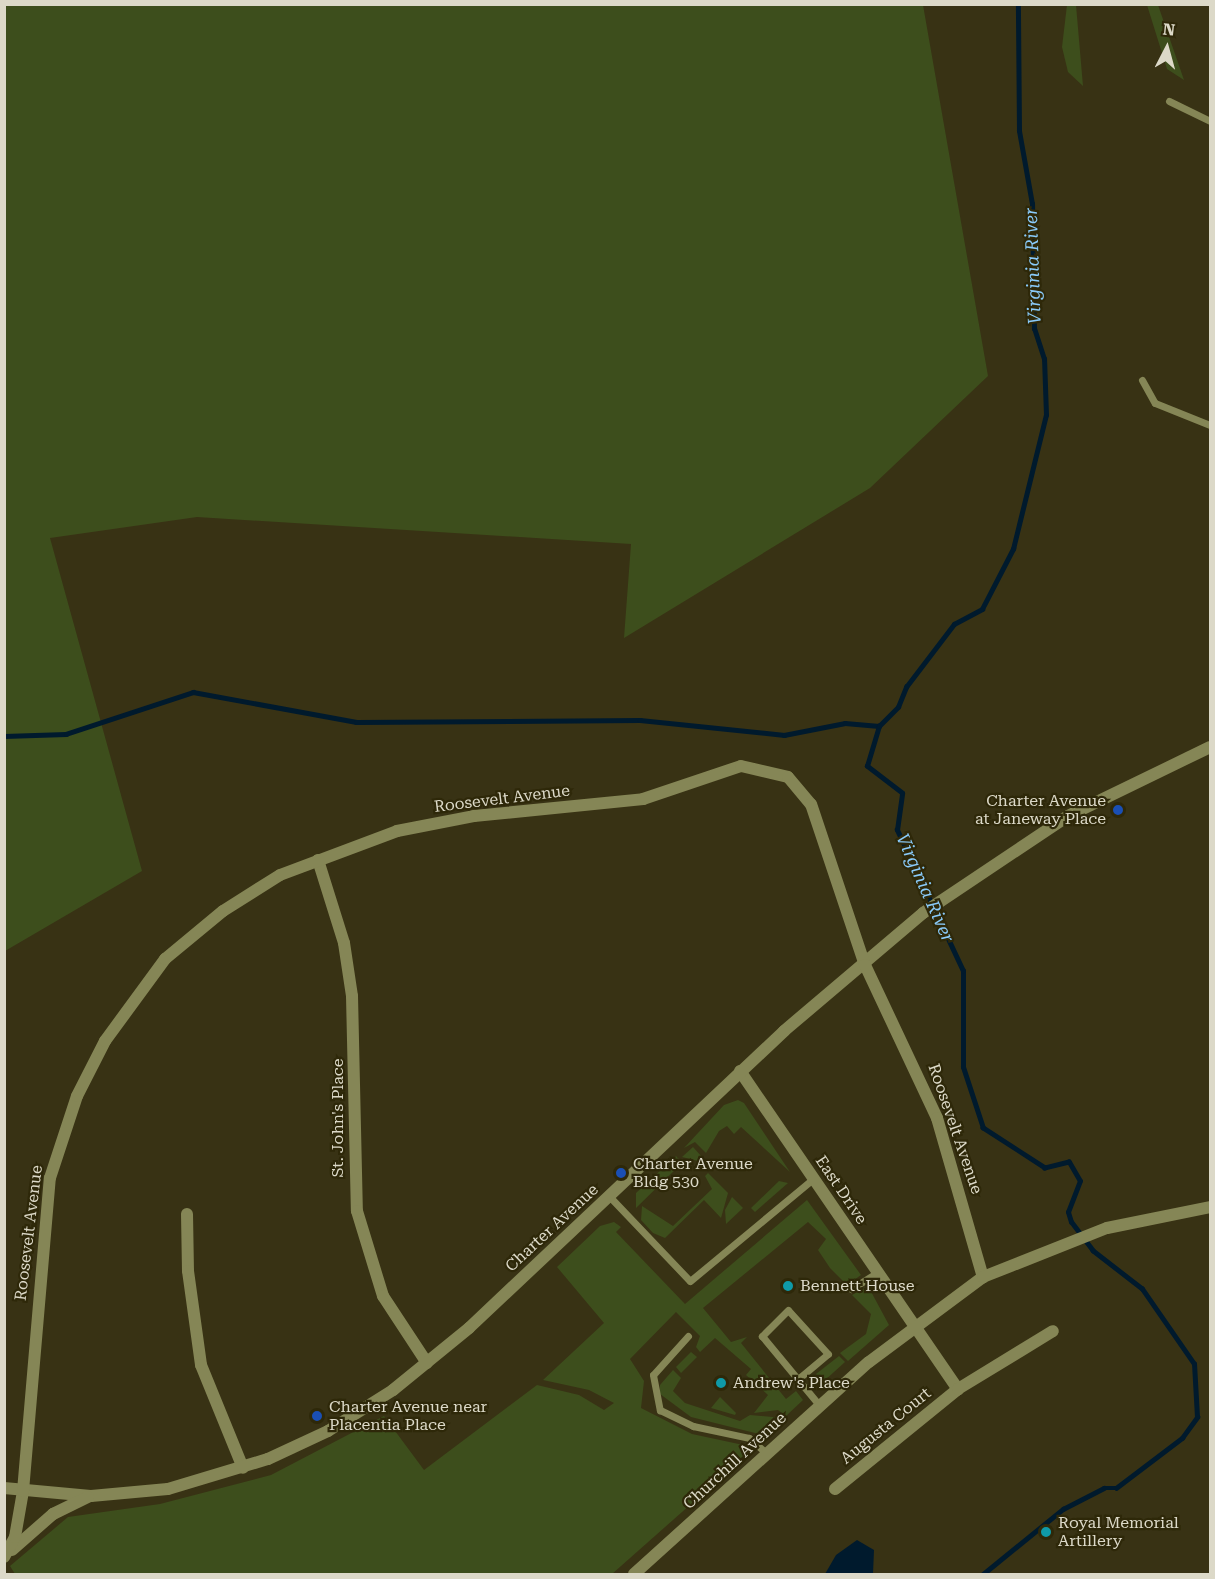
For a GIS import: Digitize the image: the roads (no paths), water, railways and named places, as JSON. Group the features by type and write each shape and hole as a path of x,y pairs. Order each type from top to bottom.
{"street":[{"name":"Charter Avenue","path":"4,1488 91,1496 168,1489 243,1468 328,1431 427,1363 609,1196 740,1071 923,913 1068,816 1210,747"},
{"name":"Roosevelt Avenue","path":"7,1555 23,1491 50,1178 77,1096 131,998 165,959 223,911 280,875 397,831 474,816 644,799 724,769 756,765 788,777 811,804 865,965 938,1118 983,1277"},
{"name":"St. John's Place","path":"318,860 344,943 352,996 357,1211 383,1296 427,1363"},
{"name":"East Drive","path":"740,1071 914,1327"},
{"name":"Churchill Avenue","path":"634,1575 819,1405 914,1327 983,1277 1098,1231 1210,1207"},
{"path":"187,1214 188,1270 201,1365 243,1468"},
{"name":"Augusta Court","path":"914,1327 958,1389"},
{"name":"Augusta Court","path":"835,1489 958,1389 1053,1331"},
{"path":"7,1555 53,1514 91,1496"}],"lane":[{"path":"1169,101 1210,121"},
{"path":"1142,380 1155,403 1210,425"},
{"path":"609,1196 690,1281 813,1179"},
{"path":"851,1289 877,1273"},
{"path":"798,1379 828,1354 788,1310 762,1336 819,1405"},
{"path":"688,1336 653,1375 660,1410 693,1426 749,1438 766,1453"}],"water":[{"path":"857,1540 874,1550 873,1574 825,1574 836,1555"}],"waterway":[{"name":"Virginia River","path":"983,1574 1063,1509 1104,1488 1116,1488 1182,1438 1197,1417 1194,1364 1142,1289 1093,1251 1071,1222 1068,1212 1080,1181 1069,1162 1045,1168 983,1128 963,1067 963,971 897,830 902,793 867,766 879,726 898,707 906,687 954,624 982,609 1013,549 1046,415 1044,359 1034,329 1032,204 1019,131 1018,4"},
{"path":"4,736 66,734 193,692 356,722 640,720 784,735 845,723 879,726"}],"place":[{"name":"Charter Avenue at Janeway Place","path":"1118,810"},
{"name":"Charter Avenue Bldg 530","path":"621,1173"},
{"name":"Bennett House","path":"788,1286"},
{"name":"Andrew's Place","path":"721,1383"},
{"name":"Charter Avenue near Placentia Place","path":"317,1416"},
{"name":"Royal Memorial Artillery","path":"1046,1532"}]}
